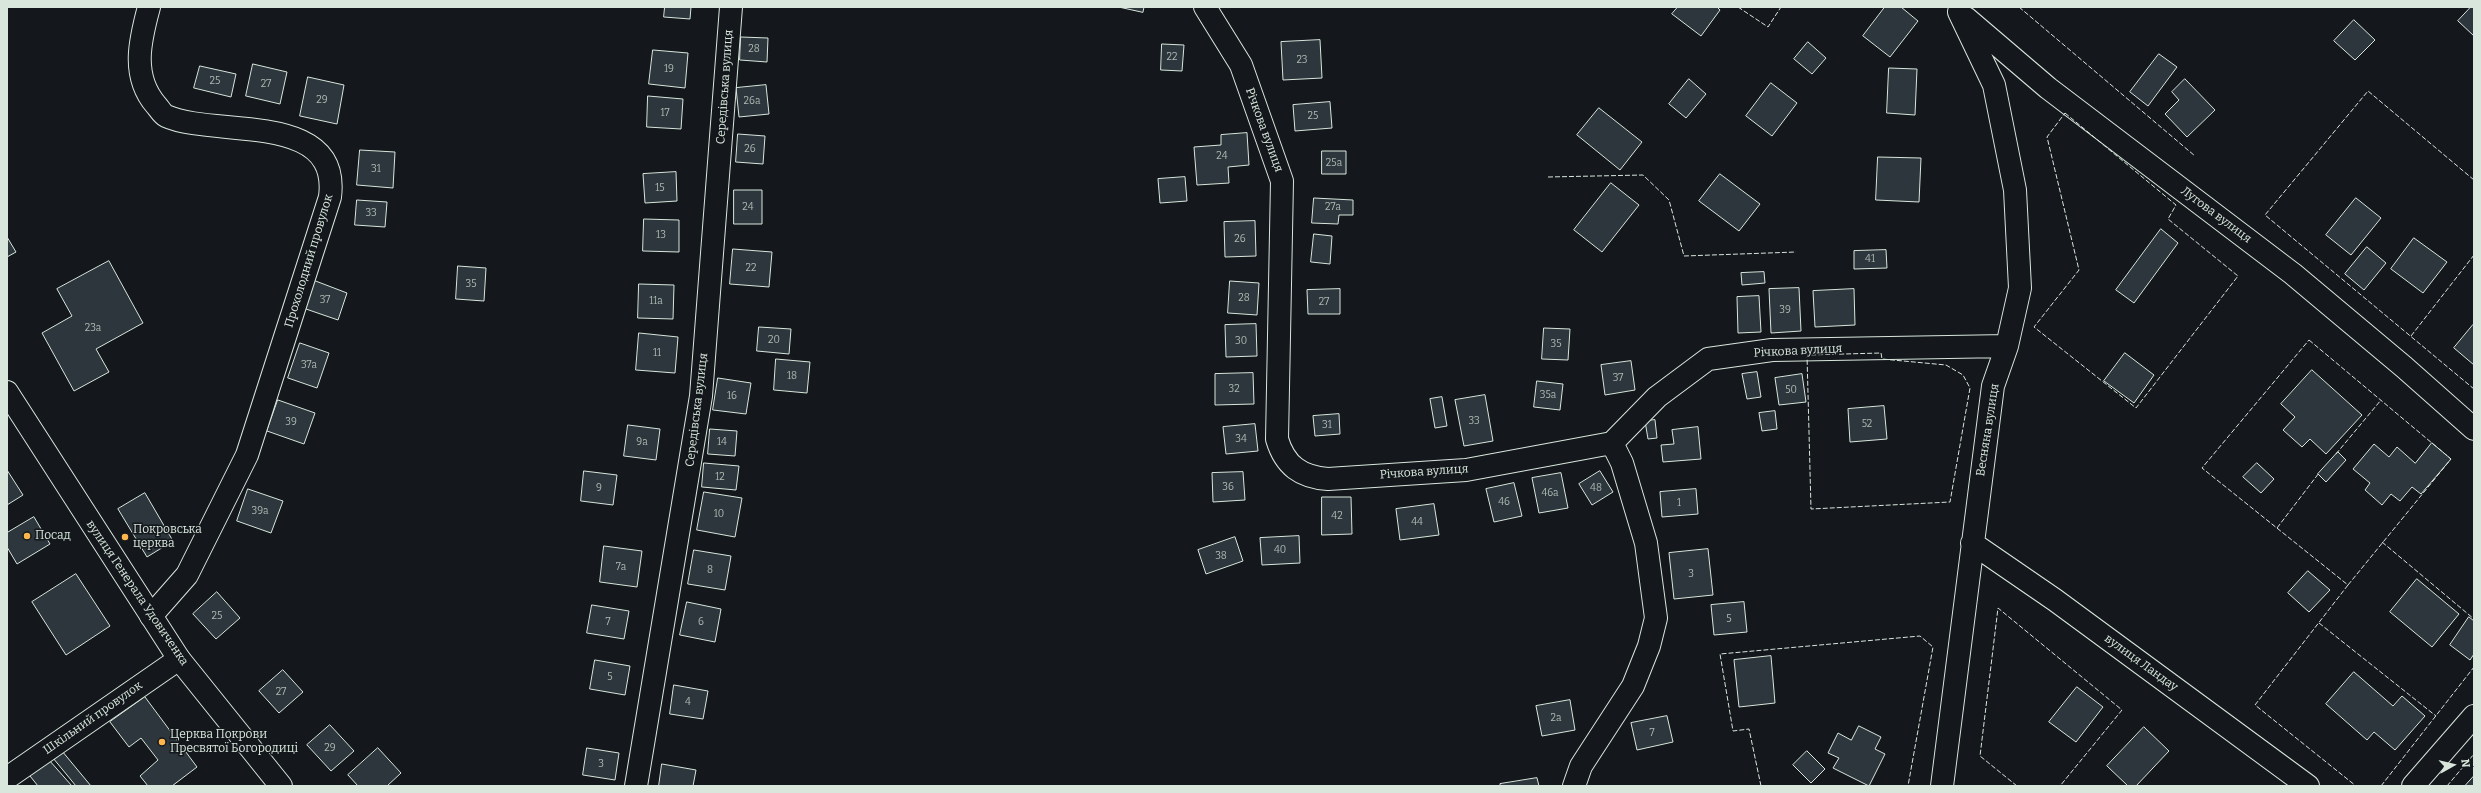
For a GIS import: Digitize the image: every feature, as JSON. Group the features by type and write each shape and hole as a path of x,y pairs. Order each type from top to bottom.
{"street":[{"name":"Прохолодний провулок","path":"149,7 138,57 141,79 151,99 164,114 188,121 277,133 311,146 322,156 329,168 332,183 330,197 247,455 187,575 150,616"},
{"name":"Середівська вулиця","path":"636,786 701,396 731,7"},
{"name":"Річкова вулиця","path":"1205,7 1241,65 1282,181 1277,440 1281,453 1290,465 1301,473 1314,478 1328,479 1466,470 1612,442 1657,397 1708,359 1772,350 2007,346"},
{"name":"Весняна вулиця","path":"1942,786 1993,386 2007,346 2020,288 2015,190 1994,85 1956,10"},
{"name":"Лугова вулиця","path":"1956,10 2048,88 2294,274 2404,367 2474,429"},
{"name":"вулиця Генерала Удовиченка","path":"7,392 150,616 180,659 281,786"},
{"path":"1574,786 1581,766 1633,686 1649,646 1656,618 1646,543 1622,463 1612,442"},
{"name":"вулиця Ландау","path":"1972,543 2055,600 2308,786"},
{"name":"Шкільний провулок","path":"7,778 180,659"},
{"path":"2413,786 2474,716"}],"building":[{"path":"665,7 691,7 690,19 664,17"},
{"path":"1119,7 1144,7 1143,12"},
{"path":"1678,7 1717,7 1720,10 1701,36 1672,14"},
{"path":"1885,7 1901,7 1918,21 1890,57 1863,36"},
{"path":"2471,7 2474,7 2474,36 2458,21"},
{"path":"2354,20 2375,40 2355,60 2334,41"},
{"path":"741,37 768,38 767,62 740,60"},
{"path":"1320,40 1322,78 1283,80 1281,42"},
{"path":"1808,42 1826,58 1812,74 1794,59"},
{"path":"1162,44 1184,45 1182,71 1161,70"},
{"path":"653,50 688,53 685,88 649,84"},
{"path":"2159,54 2177,67 2148,106 2130,92"},
{"path":"253,64 287,72 280,104 246,96"},
{"path":"200,66 236,74 231,97 194,88"},
{"path":"1889,68 1917,69 1915,115 1887,113"},
{"path":"308,77 344,85 337,124 300,116"},
{"path":"1689,79 1706,94 1686,118 1669,104"},
{"path":"2185,79 2215,110 2187,137 2165,114 2179,100 2172,92"},
{"path":"1771,83 1797,103 1772,136 1746,116"},
{"path":"766,85 769,114 739,117 736,88"},
{"path":"648,96 683,99 681,129 647,127"},
{"path":"1330,102 1332,128 1295,131 1293,105"},
{"path":"1599,108 1642,142 1620,170 1577,135"},
{"path":"1247,133 1249,165 1228,167 1229,183 1197,185 1194,147 1221,145 1221,135"},
{"path":"738,134 765,136 763,164 736,162"},
{"path":"360,150 395,152 393,188 357,185"},
{"path":"1322,151 1346,151 1346,174 1322,174"},
{"path":"1878,157 1921,158 1919,202 1876,200"},
{"path":"676,172 677,201 645,203 643,174"},
{"path":"1720,174 1760,204 1739,231 1699,201"},
{"path":"1185,177 1187,201 1160,203 1158,179"},
{"path":"1611,183 1639,205 1602,252 1574,230"},
{"path":"734,190 762,190 762,224 734,224"},
{"path":"1314,198 1353,200 1353,215 1339,215 1338,224 1312,223"},
{"path":"2356,198 2381,218 2351,255 2326,235"},
{"path":"357,200 387,202 385,227 355,225"},
{"path":"644,219 679,220 679,252 643,251"},
{"path":"1255,221 1256,256 1225,257 1224,222"},
{"path":"2161,229 2178,243 2134,303 2116,290"},
{"path":"1314,234 1332,236 1330,264 1311,262"},
{"path":"7,237 16,252 7,257"},
{"path":"2414,238 2447,262 2423,293 2391,269"},
{"path":"2367,247 2386,263 2364,290 2345,274"},
{"path":"733,249 772,252 769,287 730,284"},
{"path":"1886,250 1887,268 1854,269 1854,251"},
{"path":"109,261 143,323 96,349 109,372 74,391 42,333 72,316 57,289"},
{"path":"458,266 486,268 484,301 456,299"},
{"path":"1764,272 1765,283 1742,285 1741,273"},
{"path":"313,280 347,293 338,320 303,308"},
{"path":"1230,281 1259,283 1257,315 1228,313"},
{"path":"639,284 674,285 673,319 638,318"},
{"path":"1799,288 1801,331 1771,333 1769,289"},
{"path":"1340,289 1340,314 1308,314 1307,290"},
{"path":"1854,289 1855,325 1815,327 1813,291"},
{"path":"1759,296 1761,332 1738,333 1737,297"},
{"path":"1256,324 1257,356 1226,357 1225,325"},
{"path":"2473,325 2474,326 2474,365 2454,348"},
{"path":"759,327 791,329 789,354 757,351"},
{"path":"1544,328 1570,329 1568,360 1542,359"},
{"path":"639,333 678,337 675,373 636,370"},
{"path":"300,343 329,353 317,388 288,378"},
{"path":"2125,353 2154,375 2134,403 2104,381"},
{"path":"776,359 810,362 807,393 774,390"},
{"path":"1631,361 1635,390 1605,395 1601,365"},
{"path":"2312,370 2362,415 2326,454 2310,439 2302,447 2283,430 2295,417 2281,404"},
{"path":"1757,372 1761,397 1747,399 1742,374"},
{"path":"1253,373 1254,404 1215,405 1215,374"},
{"path":"1802,374 1806,402 1779,405 1775,378"},
{"path":"718,378 751,383 746,414 713,410"},
{"path":"1537,381 1563,384 1560,410 1534,407"},
{"path":"1485,395 1493,441 1464,446 1455,400"},
{"path":"1442,397 1447,426 1435,428 1430,399"},
{"path":"278,400 315,413 304,444 267,431"},
{"path":"1884,406 1887,439 1850,442 1848,409"},
{"path":"1775,411 1777,429 1762,431 1759,413"},
{"path":"1339,414 1340,434 1315,436 1313,416"},
{"path":"1655,420 1657,438 1648,439 1645,421"},
{"path":"1255,424 1258,451 1226,454 1223,427"},
{"path":"628,425 660,429 656,460 624,456"},
{"path":"1698,427 1701,459 1663,462 1661,445 1674,444 1672,430"},
{"path":"710,429 737,431 735,456 708,454"},
{"path":"2432,443 2451,459 2421,494 2412,487 2400,501 2391,494 2382,505 2365,490 2370,483 2353,469 2374,444 2389,457 2397,447 2415,463"},
{"path":"2338,452 2346,460 2326,482 2318,474"},
{"path":"704,463 739,466 736,490 702,487"},
{"path":"2257,463 2274,479 2261,493 2243,477"},
{"path":"7,470 23,495 7,505"},
{"path":"584,471 617,475 613,505 581,501"},
{"path":"1600,471 1613,492 1592,505 1579,484"},
{"path":"1243,472 1245,500 1213,502 1212,473"},
{"path":"1561,473 1568,508 1539,513 1532,478"},
{"path":"1514,483 1522,516 1494,522 1486,489"},
{"path":"248,489 283,501 271,533 237,521"},
{"path":"1696,489 1698,514 1662,517 1660,492"},
{"path":"704,492 742,498 735,537 697,530"},
{"path":"145,493 173,541 147,557 118,509"},
{"path":"1322,497 1351,497 1352,534 1322,535"},
{"path":"1434,504 1439,535 1400,540 1396,509"},
{"path":"34,517 50,544 17,564 7,547 7,533"},
{"path":"1299,536 1300,563 1262,565 1260,538"},
{"path":"1235,537 1243,561 1206,574 1198,550"},
{"path":"604,546 642,551 637,587 600,582"},
{"path":"1708,549 1713,595 1674,599 1669,553"},
{"path":"694,550 731,556 725,590 688,584"},
{"path":"2308,571 2330,590 2309,612 2288,593"},
{"path":"76,574 110,626 66,655 32,602"},
{"path":"2417,579 2459,614 2432,647 2390,612"},
{"path":"217,592 240,618 216,639 193,614"},
{"path":"687,602 721,609 715,642 680,635"},
{"path":"1744,602 1747,632 1714,635 1711,605"},
{"path":"592,605 629,611 624,639 587,633"},
{"path":"2469,617 2474,621 2474,654 2470,660 2450,645"},
{"path":"1771,656 1775,703 1739,707 1734,660"},
{"path":"595,660 630,666 625,695 590,689"},
{"path":"283,670 303,692 279,713 259,691"},
{"path":"2354,672 2393,706 2402,696 2425,716 2395,750 2374,732 2367,740 2326,704"},
{"path":"674,685 708,691 703,719 670,714"},
{"path":"2077,687 2103,707 2076,742 2049,722"},
{"name":"Церква Покрови Пресвятої Богородиці","path":"145,697 197,767 172,786 148,786 140,776 158,760 141,738 129,747 110,722"},
{"path":"1570,700 1575,730 1542,736 1536,706"},
{"path":"1667,716 1673,742 1637,750 1631,723"},
{"path":"330,725 354,751 331,771 307,745"},
{"path":"1859,726 1881,737 1875,749 1885,754 1869,786 1833,768 1839,758 1828,753 1838,733 1851,740"},
{"path":"2144,727 2169,751 2136,786 2128,786 2107,766"},
{"path":"378,748 401,773 387,786 358,786 348,775"},
{"path":"587,748 619,753 615,780 583,775"},
{"path":"62,751 91,786 76,786 53,758"},
{"path":"1807,751 1825,769 1811,783 1793,765"},
{"path":"49,760 72,786 38,786 30,776"},
{"path":"662,764 696,770 693,786 659,786"},
{"path":"2474,776 2474,786 2465,786"},
{"path":"1537,778 1539,786 1500,786 1500,784"}],"fence":[{"path":"1738,7 1768,27 1781,7"},
{"path":"2019,7 2195,156"},
{"path":"2474,180 2368,91 2265,215 2474,389"},
{"path":"2065,113 2176,205 2168,219 2238,276 2136,408 2034,327 2079,270 2047,137 2065,113"},
{"path":"1548,177 1643,175 1669,200 1684,256 1796,252"},
{"path":"2411,336 2474,255"},
{"path":"2309,340 2451,459 2348,585 2202,468 2309,340"},
{"path":"1881,353 1882,359 1946,365 1963,375 1970,388 1950,502 1811,509 1807,355 1881,353"},
{"path":"2336,454 2381,400"},
{"path":"2277,528 2319,473"},
{"path":"2382,542 2474,619"},
{"path":"2348,585 2255,705 2356,786"},
{"path":"2017,786 1980,756 1998,608 2122,710 2060,786"},
{"path":"2319,623 2436,716"},
{"path":"1761,786 1749,729 1733,731 1720,654 1920,636 1933,647 1908,786"},
{"path":"2381,786 2474,667"},
{"path":"2447,786 2474,754"}],"place":[{"name":"Посад","path":"27,536"},
{"name":"Покровська церква","path":"125,537"},
{"name":"Церква Покрови Пресвятої Богородиці","path":"162,742"}]}
